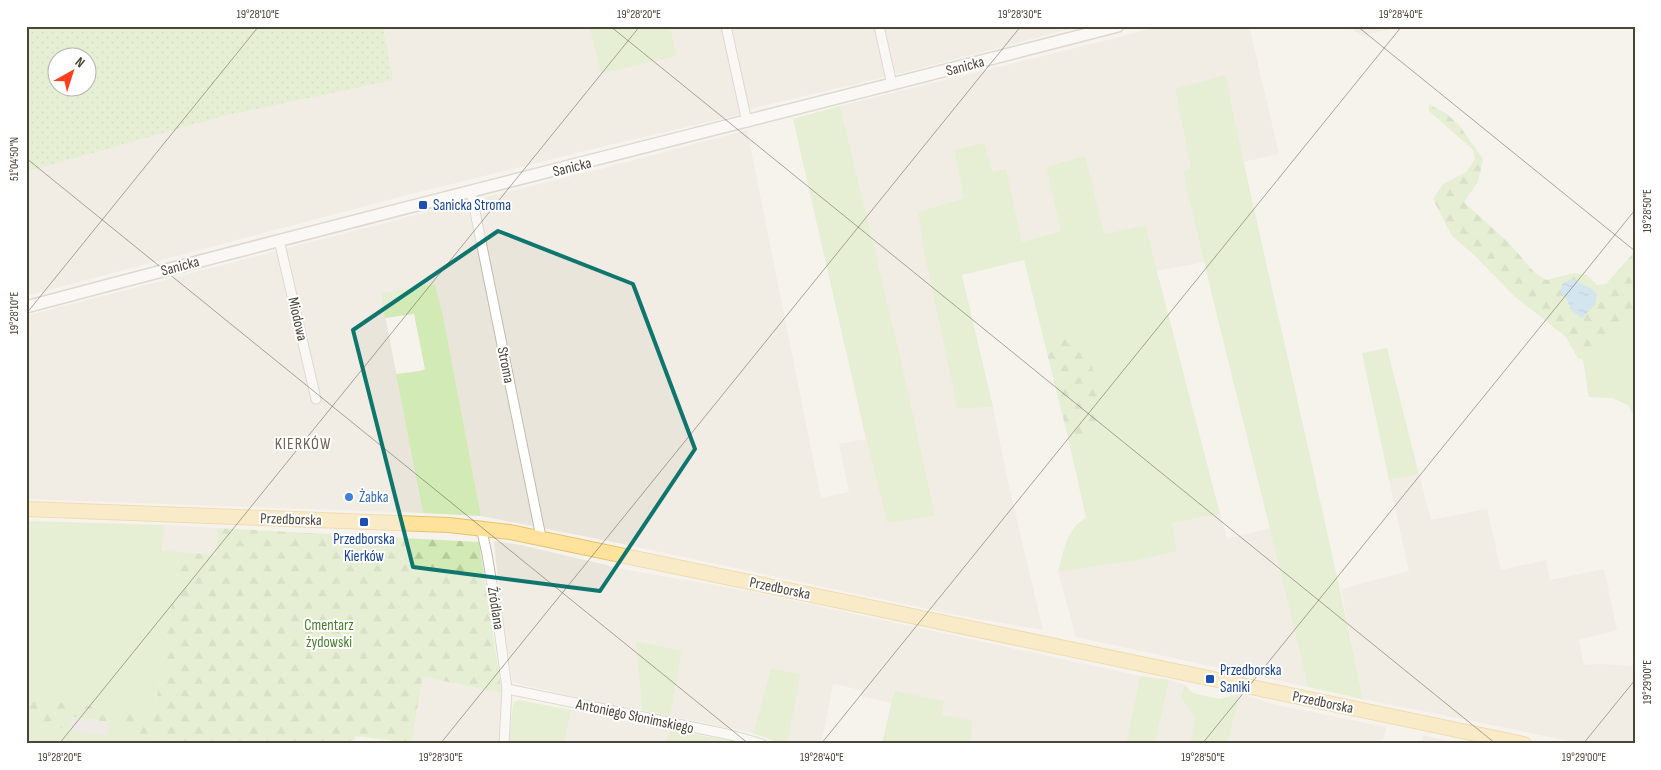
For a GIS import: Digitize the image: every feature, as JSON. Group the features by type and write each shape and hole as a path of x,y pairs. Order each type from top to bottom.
{"main road":[{"name":"Przedborska","path":"26,509 481,527 541,537 1524,744"}],"street":[{"path":"726,26 747,122"},
{"path":"879,26 892,85"},
{"name":"Sanicka","path":"26,308 279,240 1118,26"},
{"name":"Stroma","path":"471,192 541,537"},
{"name":"Miodowa","path":"279,240 316,399"},
{"name":"Źródlana","path":"481,527 497,611 507,689 504,744"},
{"name":"Antoniego Słonimskiego","path":"507,689 730,735 762,744"}],"highlighted area":[{"path":"498,231 633,284 695,449 600,591 413,567 353,330"}],"shaded area":[{"path":"473,26 475,29 486,26 589,26 601,74 676,56 670,26 722,26 741,114 407,195 26,296 26,172 220,117 392,80 384,27"},
{"path":"732,26 1081,26 901,73 749,109"},
{"path":"1160,26 1249,26 1279,154 1243,162 1225,76 1175,90 1191,169 1183,171 1204,262 1156,271 1145,225 1104,234 1046,167 1061,231 1022,242 1006,170 992,172 954,150 964,198 918,212 923,247 959,409 993,407 1007,478 1043,630 957,615 481,516 443,315 435,284 381,294 423,513 26,499 26,316 747,130 821,498 849,492 839,444 866,439 887,523 935,516 902,364 840,106"},
{"path":"1353,26 1386,26 1387,30 1361,36 1354,30"},
{"path":"1419,474 1431,520 1487,509 1501,570 1546,560 1550,580 1604,569 1617,630 1579,640 1584,665 1635,665 1635,744 1585,744 1363,699 1341,589 1409,571 1389,480"},
{"path":"1220,514 1227,539 1271,528 1308,687 1076,637 1058,572 1139,560 1177,551 1172,523"},
{"path":"164,525 218,528 216,555 162,552"},
{"path":"494,541 521,545 623,569 753,592 1140,676 1126,744 970,744 973,721 942,715 944,701 893,691 891,703 861,696 861,690 833,684 821,744 787,744 801,674 771,668 753,733 670,716 682,651 636,641 642,710 513,682 500,602"},
{"path":"423,677 502,693 499,744 411,743"},
{"path":"1169,680 1185,685 1181,697 1195,718 1190,744 1155,744"},
{"path":"1240,694 1277,705 1386,727 1382,744 1227,744"},
{"path":"571,710 669,730 666,744 564,744"},
{"path":"71,717 108,722 107,736 70,730"},
{"path":"1423,735 1460,744 1421,744"}],"green space":[{"path":"26,26 383,26 393,80 220,117 26,172"},
{"path":"589,26 670,26 676,56 601,74"},
{"path":"1225,75 1363,699 1308,687 1183,171 1191,168 1175,89"},
{"path":"1429,104 1447,114 1459,125 1483,159 1478,182 1464,202 1509,243 1534,272 1546,280 1574,273 1587,275 1597,285 1606,284 1635,251 1635,324 1621,329 1596,355 1583,360 1578,358 1565,336 1514,296 1475,256 1452,236 1433,199 1443,184 1466,172 1475,159 1473,150 1429,111"},
{"path":"840,106 902,364 935,516 887,523 866,439 793,119"},
{"path":"984,143 992,172 1006,169 1022,242 1061,231 1046,167 1085,156 1104,234 1145,225 1220,514 1172,523 1177,551 1139,560 1058,572 1070,534 1086,518 1069,442 1093,437 1056,335 1044,341 1024,260 962,275 993,407 958,409 923,247 918,212 964,198 954,150"},
{"path":"435,284 443,315 481,516 423,513 396,374 425,369 414,314 385,318 381,293"},
{"path":"1635,324 1635,419 1628,405 1612,398 1589,397 1583,360 1596,355 1621,329"},
{"path":"1056,335 1070,335 1086,344 1100,397 1104,430 1093,437 1069,442 1044,341"},
{"path":"1387,348 1419,474 1389,480 1362,353"},
{"path":"26,521 164,525 162,551 180,552 154,714 26,698"},
{"name":"Cmentarz żydowski","path":"218,528 479,542 502,693 423,677 411,743 355,736 354,744 203,744 125,731 125,721 108,722 72,717 70,730 26,723 26,698 154,714 180,552 216,555"},
{"path":"636,641 682,651 670,716 642,710"},
{"path":"771,668 801,674 787,744 782,744 753,733"},
{"path":"1140,676 1169,680 1155,744 1126,744"},
{"path":"1185,685 1193,693 1219,699 1240,694 1227,744 1190,744 1195,718 1181,697"},
{"path":"894,691 944,701 942,715 973,721 970,744 882,744"},
{"path":"519,700 571,710 564,744 509,744 513,703"},
{"path":"115,721 125,721 125,731 203,744 26,744 26,723 70,730"},
{"path":"669,730 744,743 748,744 666,744"}],"water":[{"path":"1572,279 1590,288 1597,294 1595,304 1582,318 1572,311 1561,292 1562,284"}],"place":[{"name":"Sanicka Stroma","path":"423,205"},
{"name":"Żabka","path":"349,497"},
{"name":"Przedborska Kierków","path":"364,522"},
{"name":"Przedborska Saniki","path":"1210,679"}],"district":[{"name":"KIERKÓW","path":"303,443"}]}
